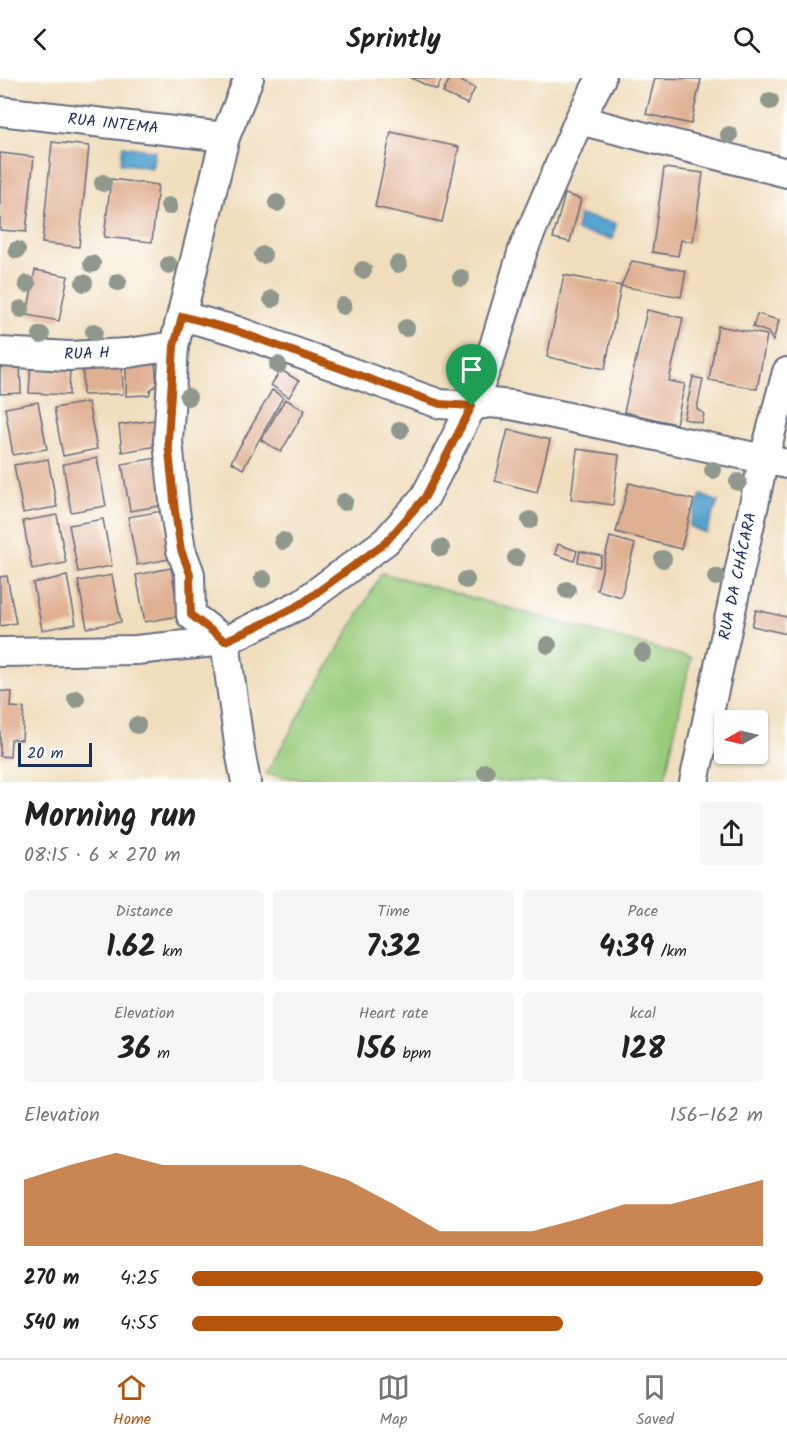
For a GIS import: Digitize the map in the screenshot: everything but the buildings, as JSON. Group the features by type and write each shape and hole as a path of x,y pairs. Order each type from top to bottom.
{"street":[{"path":"246,782 225,641 191,615 190,574 181,550 168,441 174,346 225,137 249,78"},
{"path":"0,652 136,650 225,641 301,604 386,542 425,497 472,406 492,353 523,250 579,120 601,78"},
{"name":"RUA INTEMA","path":"0,111 225,137"},
{"path":"579,120 787,173"},
{"path":"182,316 234,330 440,404 512,405 775,461"},
{"name":"RUA H","path":"0,352 69,356 128,353 174,346"},
{"name":"RUA DA CHÁCARA","path":"694,782 775,461 787,372"}],"green space":[{"path":"382,573 691,658 664,782 319,782 266,774"}],"water":[{"path":"123,146 155,151 152,168 121,163"},
{"path":"579,215 616,223 613,239 576,231"},
{"path":"701,495 718,502 706,533 689,526"}],"route":[{"path":"182,316 234,330 440,404 472,406 425,497 386,542 301,604 225,641 191,615 190,574 181,550 168,441 174,346 182,316"}]}
